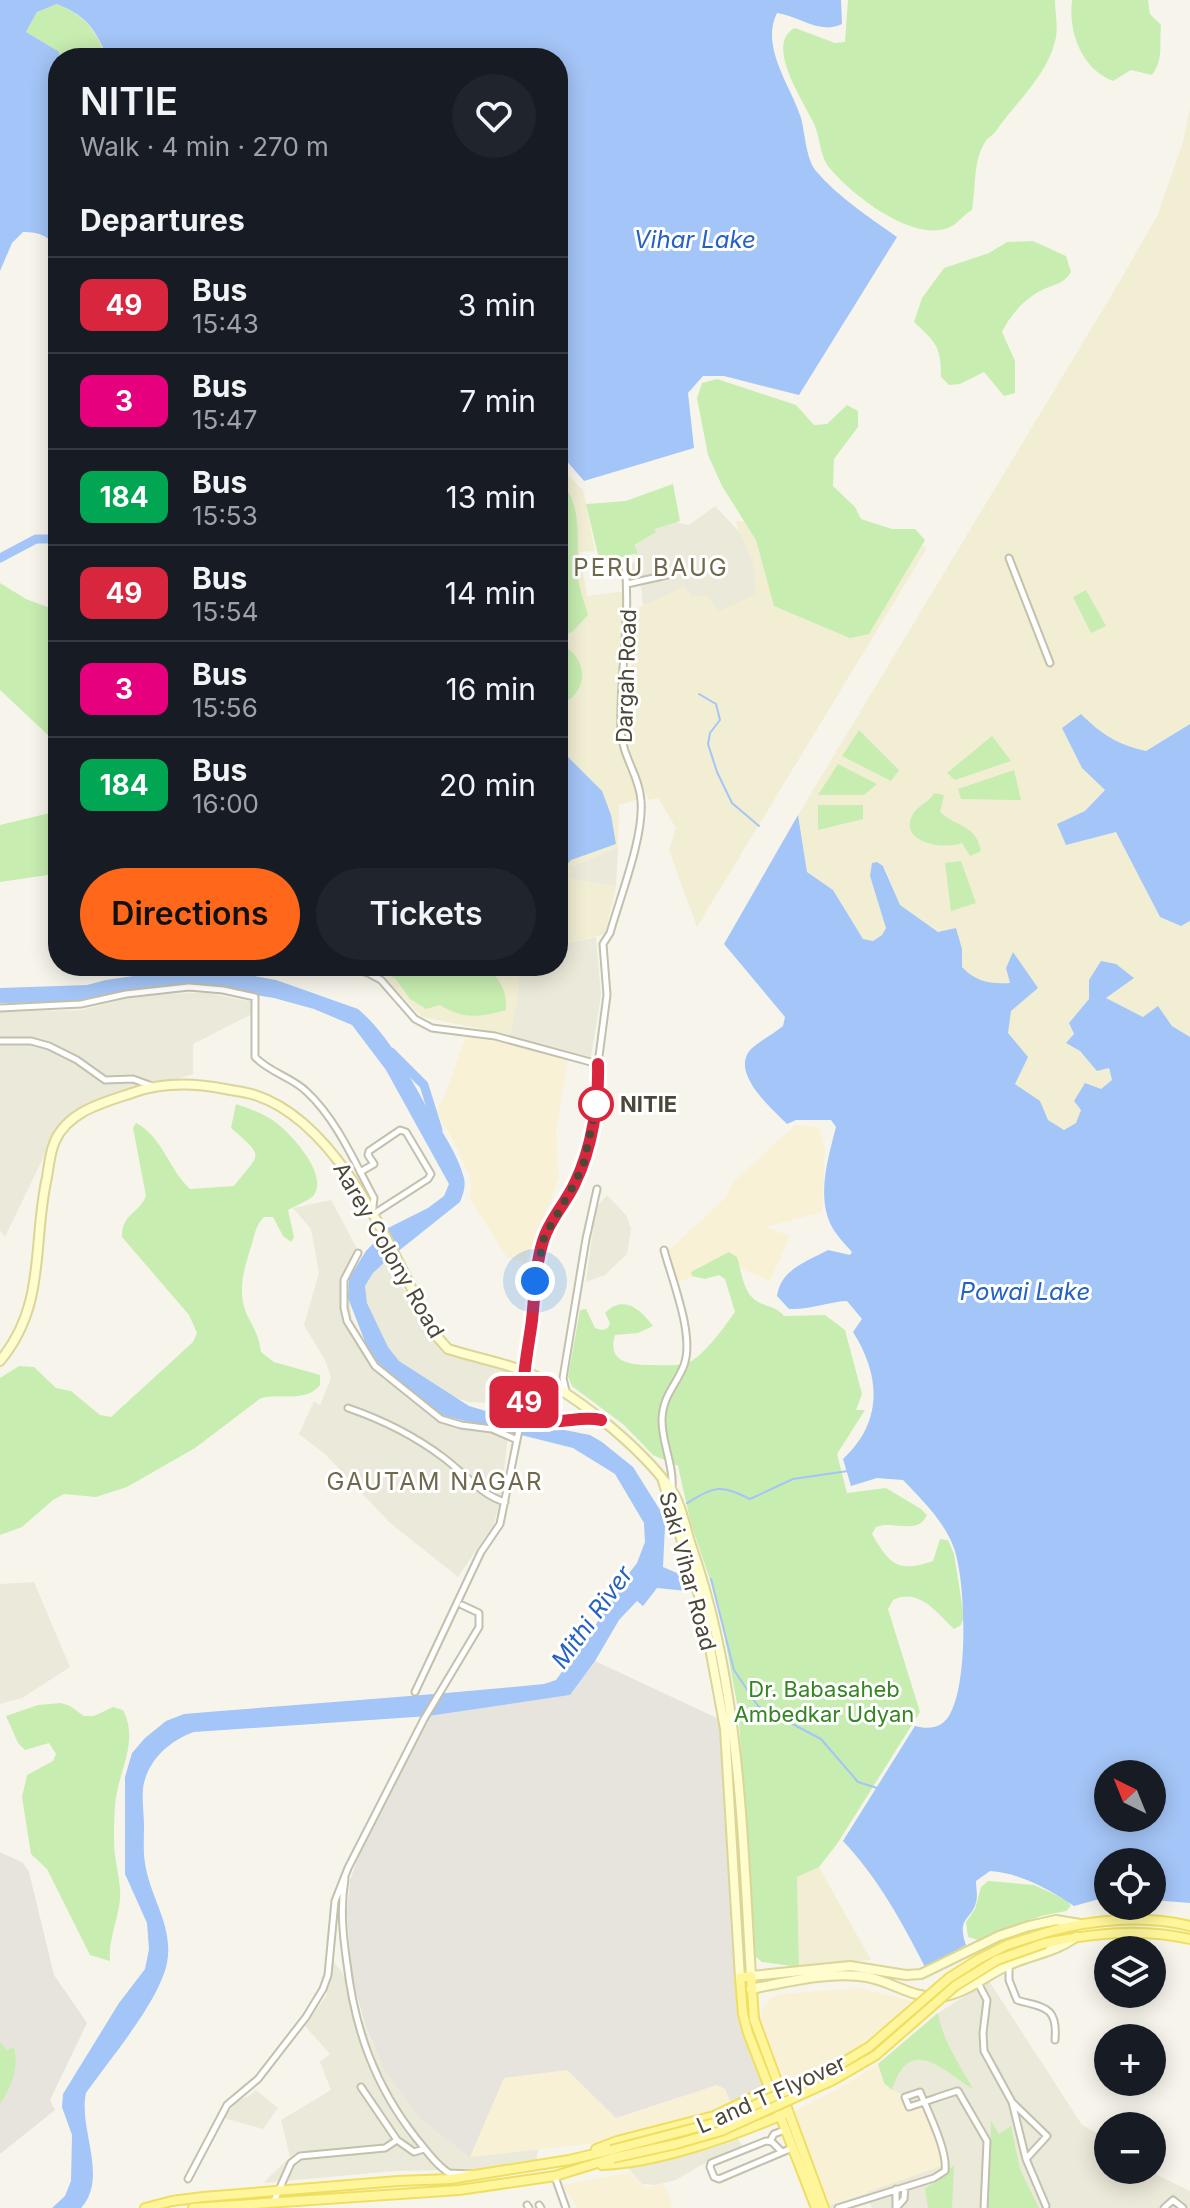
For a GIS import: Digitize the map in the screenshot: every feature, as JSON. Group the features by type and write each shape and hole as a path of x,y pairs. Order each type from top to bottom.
{"main road":[{"name":"Aarey Colony Road","path":"0,1361 31,1306 39,1217 54,1142 64,1127 78,1114 153,1086 187,1084 218,1088 255,1095 279,1107 305,1125 328,1147 380,1230 433,1332 448,1349 525,1372 568,1396 601,1420 652,1466 663,1480"},
{"path":"525,1372 523,1409 527,1412 551,1422 587,1416 601,1420"},
{"name":"Saki Vihar Road","path":"663,1480 698,1579 733,1720 751,1976"},
{"name":"Saki Vihar Road","path":"709,1619 725,1729 740,1978"},
{"path":"736,1917 748,1917"},
{"name":"L and T Flyover","path":"591,2164 612,2154 718,2122 829,2071 869,2047 949,1978 1007,1945 1080,1924 1142,1919 1190,1926"},
{"path":"775,2088 748,2033 740,1978 850,1966 921,1974 999,1936 1029,1926 1056,1920 1080,1924"},
{"name":"L and T Flyover","path":"569,2160 676,2144 721,2131 833,2080 876,2055 955,1986 997,1960 1076,1936 1134,1931 1190,1939"},
{"path":"741,1990 853,1976 883,1981 934,1998 978,1983 1009,1964 1061,1948 1076,1936"},
{"path":"751,1976 754,2019 775,2088 824,2208"},
{"path":"145,2208 172,2201 278,2190 434,2181 569,2160 617,2141 728,2110 775,2088"},
{"path":"728,2110 737,2133"},
{"path":"785,2114 793,2148 816,2208"},
{"path":"193,2208 434,2193 555,2176 591,2164 606,2165 678,2151 785,2114"}],"street":[{"path":"1009,558 1050,663"},
{"name":"Dargah Road","path":"598,1064 607,995 603,944 610,933 638,834 641,802 624,752 621,730 629,603 625,565"},
{"path":"627,584 667,575"},
{"path":"374,976 381,980 415,1019 432,1028 495,1036 598,1064 599,1093 584,1162 544,1237 538,1260 525,1372"},
{"path":"0,1008 81,1004 126,994 189,987 255,997 255,1057 272,1071 300,1085 331,1121 374,1198 371,1215"},
{"path":"0,1041 31,1041 49,1046 77,1060 105,1080 133,1079 153,1086"},
{"path":"360,1172 374,1164 369,1151 400,1130 406,1132 431,1174 428,1179 371,1215"},
{"path":"568,1396 563,1378 597,1189"},
{"path":"39,1217 50,1217"},
{"path":"664,1250 686,1331 685,1363 663,1403 662,1425 673,1476 669,1492"},
{"path":"358,1253 344,1280 344,1308 352,1331 375,1366 441,1419 492,1429 516,1438"},
{"path":"348,1408 414,1437 487,1495 505,1502"},
{"path":"415,1692 481,1552 500,1524 523,1409"},
{"path":"188,2179 227,2105 258,2079 306,2017 323,1989 328,1975 335,1901 348,1868 446,1677 479,1627 479,1613 462,1605"},
{"path":"348,1868 341,1904 349,1985 368,2058 383,2089 425,2149 449,2173 476,2175"},
{"path":"1009,1964 1009,1980 1017,2000 1035,2003 1047,2010 1056,2025 1055,2040"},
{"path":"978,1983 987,2000 984,2051 1012,2102 1026,2159 1046,2206"},
{"path":"361,2087 397,2140 414,2152 425,2149"},
{"path":"838,2208 934,2178 945,2171 946,2159 925,2105 957,2091 961,2092 987,2141 984,2208"},
{"path":"1012,2102 1047,2136 1026,2159"},
{"path":"787,2129 774,2134 770,2141 711,2163 710,2167 714,2177 719,2179 793,2148"},
{"path":"274,2201 291,2163 300,2156 385,2148 397,2140"},
{"path":"770,2141 782,2152"},
{"path":"555,2176 566,2208"},
{"path":"896,2208 904,2199 905,2187"},
{"path":"896,2189 896,2208"},
{"path":"1164,2208 1173,2200 1183,2208"}],"shaded area":[{"path":"1190,108 1190,724 1147,751 1126,747 1102,735 1081,715 1063,728 1082,768 1105,790 1085,811 1066,844 1116,831 1160,917 1181,926 1190,921 1190,1037 1172,1026 1158,1006 1143,1017 1106,998 1089,980 1089,999 1069,1023 1080,1051 1097,1070 1109,1068 1112,1080 1081,1110 1076,1123 1064,1130 1048,1120 1039,1101 1015,1084 1008,1033 1014,952 1006,968 1010,983 990,983 971,978 962,967 962,949 900,905 884,866 870,876 886,927 873,942 863,939 833,890 807,872 798,815 1158,214 1184,139"},
{"path":"568,476 583,490 595,551 579,552 587,596 625,591 617,741 636,800 619,805 618,847 571,867 571,879 616,886 605,934 568,943"},
{"path":"715,506 750,543 760,593 718,612 693,600 689,593 643,605 641,585 634,587 625,566 638,561 626,533 667,520 689,525"},
{"path":"735,521 870,527 898,532 927,548 697,927 669,850 676,828 658,798 649,800 626,745 632,655 637,608 684,587 692,596 707,595 719,611 756,594 753,563"},
{"path":"618,847 616,886 571,879 571,867"},
{"path":"596,937 601,995 591,1057 510,1035 519,976 568,976 568,943"},
{"path":"382,976 519,976 510,1035 422,1017"},
{"path":"206,993 254,1002 254,1013 193,1044 193,1074 75,1112 60,1123 5,1237 0,1230 0,1012 81,1010 141,995"},
{"path":"466,1036 536,1049 568,1059 556,1131 559,1178 526,1263 507,1257 470,1200 471,1180 436,1111"},
{"path":"795,1125 819,1127 825,1150 822,1212 766,1227 790,1236 770,1281 731,1264 677,1282 668,1251 725,1198 734,1181"},
{"path":"607,1195 626,1215 631,1228 627,1254 605,1275 586,1282 596,1208"},
{"path":"331,1200 360,1254 347,1282 352,1319 365,1349 447,1419 472,1422 508,1435 501,1497 494,1524 458,1577 389,1522 326,1455 299,1434 314,1401 320,1405 331,1378 325,1360 304,1325 319,1273 311,1229 293,1208"},
{"path":"386,1261 447,1354 520,1374 515,1404 468,1402 448,1395 399,1361 388,1347 367,1303 365,1286"},
{"path":"34,1582 70,1667 22,1698 0,1704 0,1584"},
{"path":"595,1661 719,1719 739,2023 765,2089 731,2103 725,2089 717,2085 616,2118 567,2070 504,2078 470,2157 422,2120 386,2072 366,2028 352,1978 347,1913 350,1880 359,1855 429,1716 570,1695"},
{"path":"0,1852 23,1863 29,1872 54,1975 87,2023 50,2100 55,2110 0,2154"},
{"path":"819,1867 871,1960 799,1967 797,1877"},
{"path":"332,1960 342,1972 371,2041 403,2095 470,2155 538,2149 536,2169 395,2171 263,2183 290,2157 281,2120 331,2090 320,2062 330,2054 305,2026 326,1996"},
{"path":"989,1981 1082,2125 1094,2131 1094,2184 1166,2184 1166,2179 1190,2191 1190,2208 1039,2208 1020,2169 1011,2127 999,2135 991,2123 988,2208 872,2208 870,2203 854,2208 828,2208 867,2193 906,2105 901,2094 892,2090 878,2064 938,2013"},
{"path":"859,1988 916,2002 844,2057 786,2085 760,2017 763,2007 780,1994"},
{"path":"878,2064 884,2083 901,2094 906,2105 920,2102 944,2161 942,2166 827,2206 795,2111"},
{"path":"567,2070 616,2118 718,2085 725,2089 731,2103 691,2118 598,2143 470,2157 503,2078"},
{"path":"256,2090 278,2108 263,2129 223,2118 238,2100"},
{"path":"736,2136 744,2149 701,2165 676,2180 656,2185 642,2184 628,2168 689,2152"},
{"path":"630,2172 646,2188 664,2184 673,2205 669,2208 578,2208 562,2185"}],"green space":[{"path":"848,0 1055,0 1057,23 1052,50 1031,87 985,142 976,167 972,210 951,227 933,230 899,222 850,189 825,162 815,126 789,74 783,47 786,36 795,28 835,43 845,42"},
{"path":"1072,0 1148,0 1150,14 1161,25 1160,57 1152,75 1131,70 1113,81 1093,68 1075,36"},
{"path":"57,4 76,14 88,25 103,48 53,48 26,32 37,12"},
{"path":"1033,241 1066,256 1071,272 1062,281 1037,292 1025,302 1002,332 1015,361 1015,393 1004,396 984,372 960,384 949,385 941,377 936,346 914,322 922,298 944,268 989,253 1007,242"},
{"path":"717,379 796,405 814,425 827,424 847,405 858,411 858,427 834,459 833,486 855,507 861,519 892,529 915,529 925,540 869,634 850,638 774,606 756,540 722,486 708,455 697,398 702,383"},
{"path":"673,484 680,521 654,529 656,532 634,545 638,553 600,563 586,504 626,501"},
{"path":"568,491 576,513 578,577 588,615 568,634"},
{"path":"0,583 26,599 48,607 48,735 0,690"},
{"path":"1086,590 1106,626 1091,633 1073,597"},
{"path":"568,649 576,657 582,675 576,693 568,700"},
{"path":"859,730 899,770 891,781 842,756"},
{"path":"992,736 1011,761 955,780 947,773"},
{"path":"838,764 877,784 864,795 818,795"},
{"path":"1014,770 1021,800 961,799 958,789"},
{"path":"934,793 944,795 940,812 970,831 981,851 970,856 962,843 935,845 912,833 912,816"},
{"path":"818,805 863,805 863,819 818,830"},
{"path":"48,813 48,875 0,882 0,825"},
{"path":"961,861 976,903 951,911 945,863"},
{"path":"390,976 495,976 502,986 506,1010 472,1016 440,1005 426,1009 410,999 395,978"},
{"path":"236,1104 262,1114 278,1125 296,1142 316,1175 314,1195 288,1210 294,1237 291,1242 283,1236 273,1217 264,1217 259,1224 245,1267 242,1292 261,1352 274,1362 320,1375 320,1385 300,1396 261,1398 195,1448 127,1487 96,1497 64,1494 22,1527 0,1535 0,1378 19,1366 34,1367 56,1388 71,1391 100,1415 111,1417 193,1342 197,1333 189,1315 122,1237 127,1218 146,1196 133,1128 136,1123 153,1137 190,1189 234,1186 255,1156 250,1146 231,1128"},
{"name":"Dr. Babasaheb Ambedkar Udyan","path":"729,1252 737,1257 745,1286 755,1300 784,1316 825,1315 845,1330 862,1394 856,1410 865,1410 837,1454 847,1493 886,1488 927,1515 917,1525 883,1525 876,1527 872,1534 884,1553 903,1566 933,1561 940,1539 948,1540 954,1554 964,1617 961,1625 954,1629 934,1609 911,1597 893,1600 888,1609 920,1712 837,1844 819,1867 797,1877 799,1967 762,1962 748,1950 738,1709 719,1606 691,1524 678,1466 653,1455 624,1425 572,1386 568,1377 580,1310 586,1309 595,1328 602,1330 608,1328 610,1323 605,1313 612,1307 625,1304 643,1314 653,1326 638,1333 615,1335 615,1352 624,1361 639,1365 675,1365 689,1362 699,1355 735,1312 725,1279 719,1275 705,1279 692,1276 691,1272"},
{"path":"61,1703 84,1716 94,1716 113,1707 123,1710 128,1722 128,1746 115,1806 114,1849 120,1894 110,1961 90,1955 47,1869 31,1854 22,1797 27,1775 53,1761 56,1754 49,1743 25,1750 18,1743 6,1716 38,1705"},
{"path":"988,1881 1034,1885 1067,1900 1071,1906 1066,1911 1041,1916 978,1940 968,1937 966,1922 975,1909 981,1887"},
{"path":"938,2013 947,2043 973,2089 928,2061 918,2060 908,2063 899,2073 892,2090 884,2083 878,2064"},
{"path":"0,2042 7,2050 14,2047 16,2062 11,2084 0,2104"},
{"path":"991,2121 999,2134 1011,2126 1020,2169 1039,2208 988,2208"},
{"path":"954,2165 952,2208 928,2208 925,2188 938,2181"}],"water":[{"name":"Vihar Lake","path":"0,0 841,0 842,24 834,27 818,26 777,13 772,39 774,53 801,118 808,153 816,171 844,198 897,237 799,395 724,376 703,376 688,393 694,448 584,481 568,463 568,48 103,48 89,25 57,4 37,12 26,32 53,48 48,48 48,239 23,232 12,243 0,271"},
{"path":"1081,714 1110,738 1146,751 1190,724 1190,921 1181,926 1160,917 1116,832 1066,845 1057,824 1085,811 1105,790 1082,768 1062,728"},
{"path":"568,757 602,791 611,815 616,844 568,864"},
{"name":"Powai Lake","path":"798,815 807,872 833,890 863,939 873,941 886,928 870,876 872,863 877,862 883,866 900,905 938,932 956,928 962,949 962,967 973,976 990,982 1010,983 1006,968 1013,952 1038,988 1011,1011 1008,1033 1028,1057 1015,1084 1040,1101 1048,1120 1064,1130 1076,1123 1081,1110 1074,1101 1085,1083 1101,1089 1112,1080 1109,1068 1097,1071 1080,1051 1066,1043 1074,1034 1069,1023 1089,999 1089,980 1101,961 1116,964 1134,978 1106,998 1143,1017 1158,1006 1172,1026 1190,1037 1190,1903 1166,1901 1166,1848 1094,1848 1094,1900 1074,1906 1034,1883 990,1871 976,1881 976,1902 963,1929 966,1945 925,1967 878,1885 843,1841 915,1726 936,1726 945,1722 951,1712 957,1697 963,1655 963,1606 954,1548 932,1511 903,1480 877,1478 851,1486 843,1459 865,1430 874,1398 869,1365 853,1332 862,1319 847,1301 789,1309 777,1296 784,1279 803,1263 828,1250 850,1255 852,1252 832,1227 825,1203 825,1177 836,1127 831,1120 796,1120 787,1124 755,1090 745,1068 751,1049 783,1026 785,1017 724,944"},
{"path":"133,976 254,976 276,980 358,1009 369,1019 398,1057 449,1143 465,1184 460,1202 386,1261 365,1286 367,1303 388,1347 399,1361 469,1406 523,1422 590,1435 633,1467 660,1510 665,1526 663,1567 684,1576 687,1591 657,1588 643,1606 637,1601 619,1620 570,1695 429,1716 194,1732 163,1751 147,1774 143,1798 145,1863 167,1937 167,1963 144,2013 86,2093 86,2122 93,2167 89,2196 81,2208 52,2208 65,2196 71,2181 72,2135 62,2107 63,2094 119,2003 145,1969 149,1949 147,1923 125,1874 125,1777 132,1753 145,1738 166,1721 184,1714 544,1684 556,1680 597,1623 603,1607 637,1563 645,1542 644,1523 615,1474 573,1448 441,1415 385,1370 369,1352 348,1298 349,1278 366,1251 388,1228 428,1208 444,1196 449,1184 386,1070 352,1025 314,1009 274,998 188,984 81,1002 0,1003 0,988 87,985"}],"waterway":[{"name":"Mithi River","path":"0,558 36,539 48,539"},
{"path":"699,694 716,704 720,720 710,733 708,744 717,772 732,803 759,826"},
{"name":"Mithi River","path":"391,1052 424,1085 438,1130"},
{"path":"687,1503 717,1489 750,1499 793,1479 848,1471"},
{"path":"711,1579 734,1670 758,1706 821,1739 858,1782 877,1788"}],"bus line":[{"name":"49","path":"598,1064 599,1093 584,1162 544,1237 538,1260 524,1404 527,1412 551,1422 587,1416 601,1420"}],"place":[{"name":"NITIE","path":"596,1104"}],"district":[{"name":"PERU BAUG","path":"651,567"},
{"name":"GAUTAM NAGAR","path":"435,1481"}],"route":[{"path":"535,1281 544,1237 584,1162 599,1093 596,1104"}]}
